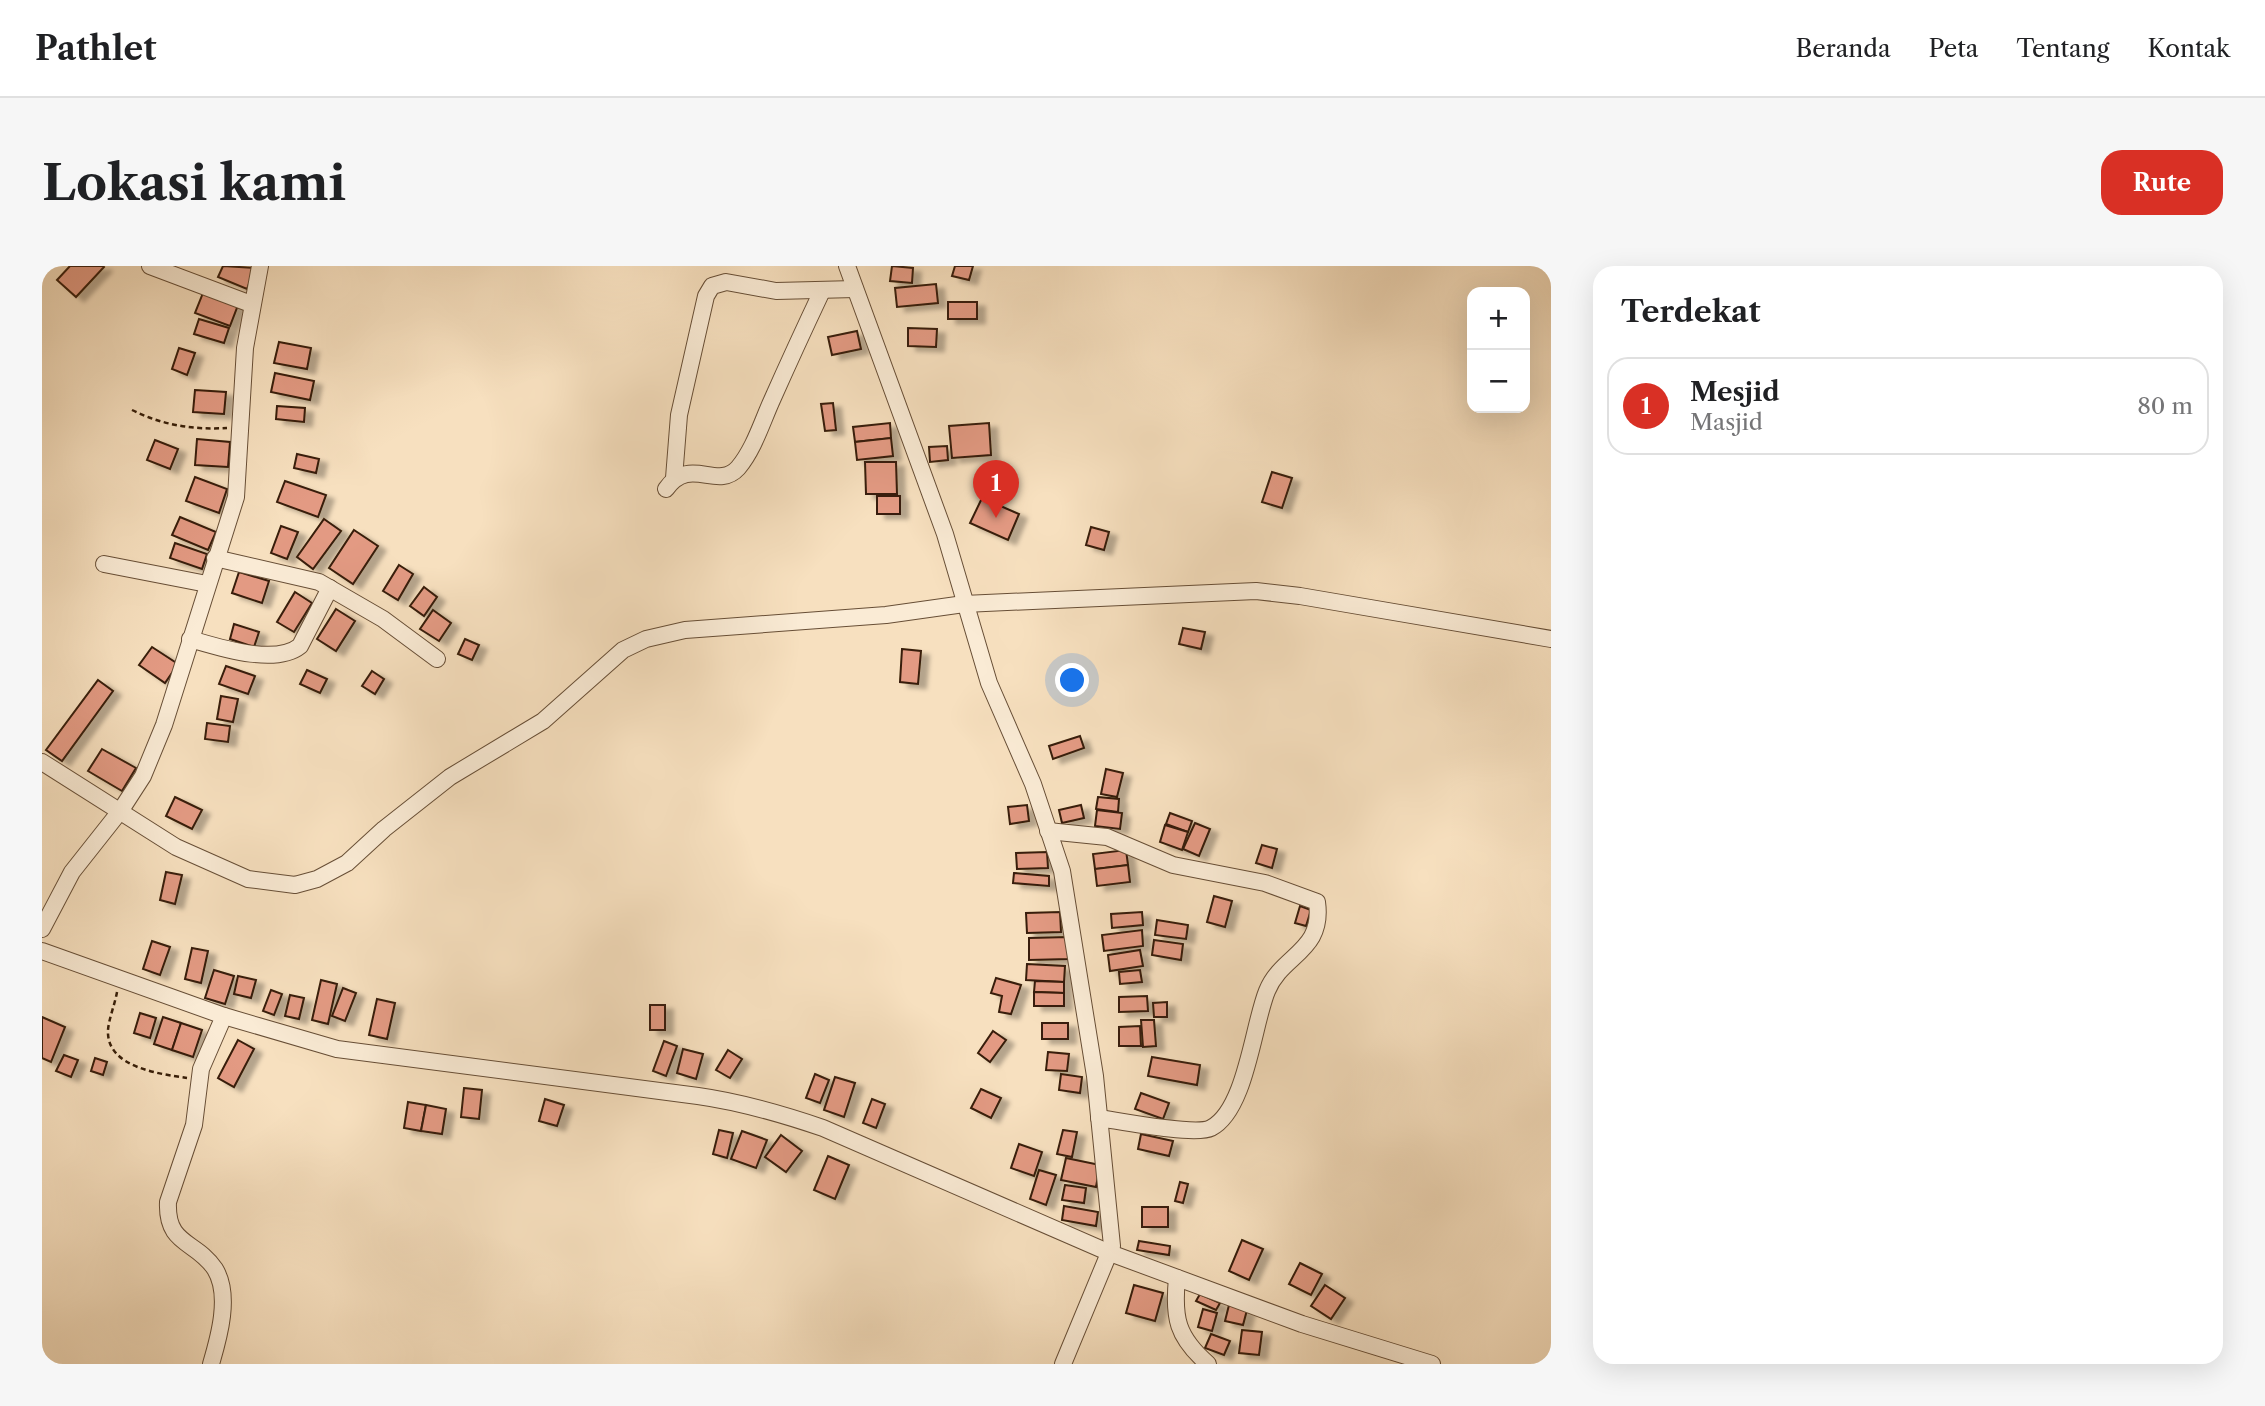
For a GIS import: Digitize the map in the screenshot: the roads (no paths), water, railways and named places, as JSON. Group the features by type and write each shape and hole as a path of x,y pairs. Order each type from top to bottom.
{"street":[{"path":"150,266 251,304"},
{"path":"42,929 72,872 121,810 143,776 164,725 236,496 251,304 260,266"},
{"path":"847,266 945,534 989,683 1033,784 1062,872 1099,1118 1112,1235 1110,1253 1063,1364"},
{"path":"822,291 763,423 737,468 719,476 688,472 670,483 679,415 706,296 712,286 726,282 776,291 855,289"},
{"path":"215,558 319,582 330,587 383,619 437,659"},
{"path":"104,564 207,584"},
{"path":"190,639 229,650 264,654 292,652 299,646 330,587"},
{"path":"42,762 176,847 248,879 295,885 317,879 348,863 384,829 450,777 542,720 623,650 646,639 685,630 873,616 964,604 1274,592 1551,639"},
{"path":"1048,831 1107,837 1173,865 1265,883 1317,902 1317,924 1312,939 1270,983 1260,1009 1243,1076 1225,1116 1210,1129 1191,1130 1099,1118"},
{"path":"42,951 224,1016 337,1049 742,1102 823,1128 1110,1253 1302,1324 1432,1364"},
{"path":"211,1364 223,1309 216,1271 209,1261 178,1238 167,1215 168,1202 197,1110 201,1069 224,1016"},
{"path":"1177,1278 1174,1305 1184,1342 1208,1364"}],"place":[{"name":"Mesjid","path":"996,518"}]}
